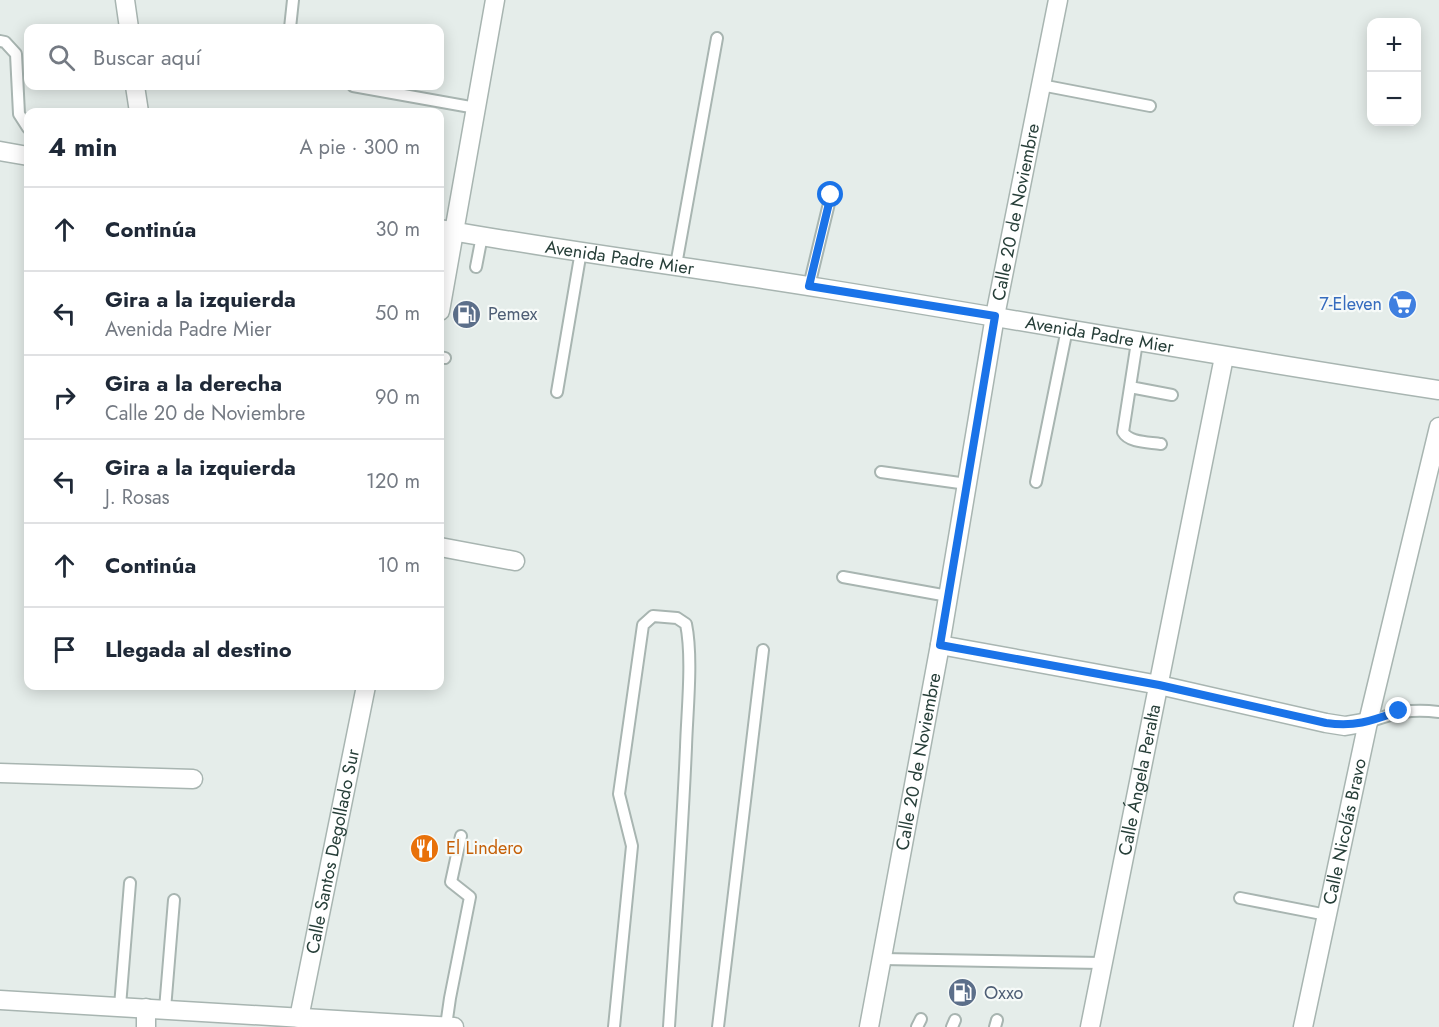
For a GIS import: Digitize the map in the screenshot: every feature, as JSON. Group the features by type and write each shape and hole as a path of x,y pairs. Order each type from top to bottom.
{"street":[{"path":"125,0 128,24"},
{"path":"444,265 447,230 476,108 495,0"},
{"name":"Calle 20 de Noviembre","path":"868,1027 883,960 940,645 995,316 1058,0"},
{"path":"136,90 138,108"},
{"path":"0,151 24,155"},
{"name":"Avenida Padre Mier","path":"447,230 809,286 1224,357 1439,390"},
{"name":"Calle Ángela Peralta","path":"1090,1027 1224,357"},
{"name":"Calle Nicolás Bravo","path":"1303,1027 1368,722 1439,426"},
{"path":"444,548 515,561"},
{"path":"940,645 1159,685 1326,723 1345,726 1368,722"},
{"name":"Calle Santos Degollado Sur","path":"299,1018 365,690"},
{"path":"0,773 193,779"},
{"path":"0,1000 454,1027"},
{"path":"146,1008 146,1027"}],"lane":[{"path":"290,24 293,0"},
{"path":"676,265 717,38"},
{"path":"0,41 5,42 16,54 19,114 24,122"},
{"path":"1041,85 1150,106"},
{"path":"375,90 476,108"},
{"path":"809,286 831,195"},
{"path":"476,267 482,236"},
{"path":"557,392 580,250"},
{"path":"1036,482 1067,329"},
{"path":"1137,342 1123,432 1131,439 1161,444"},
{"path":"1130,387 1172,395"},
{"path":"881,472 967,484"},
{"path":"843,577 948,596"},
{"path":"614,1027 632,846 620,794 644,625 653,616 677,618 686,624 688,633 682,835 669,1027"},
{"path":"718,1027 763,650"},
{"path":"1368,722 1399,711 1439,712"},
{"path":"446,1026 470,897 452,882 461,836"},
{"path":"120,1006 130,883"},
{"path":"1240,898 1327,915"},
{"path":"165,1009 174,900"},
{"path":"883,960 943,963 1101,963"}],"place":[{"name":"7-Eleven","path":"1403,304"},
{"name":"Pemex","path":"467,314"},
{"name":"El Lindero","path":"425,848"},
{"name":"Oxxo","path":"963,993"}],"route":[{"path":"831,195 809,286 995,316 940,645 1159,685 1345,726 1368,722 1399,711"}]}
